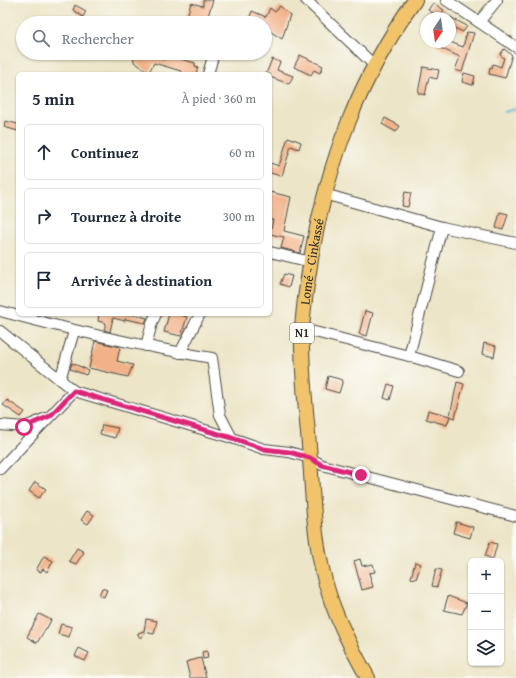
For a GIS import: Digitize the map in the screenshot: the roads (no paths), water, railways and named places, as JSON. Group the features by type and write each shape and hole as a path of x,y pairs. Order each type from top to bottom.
{"highway":[{"name":"Lomé - Cinkassé","path":"368,678 354,653 329,594 316,536 303,369 302,329 311,262 324,194 332,166 349,117 398,24 415,0"}],"street":[{"path":"306,0 375,66"},
{"path":"446,0 516,47"},
{"path":"479,22 497,0"},
{"path":"209,72 212,60"},
{"path":"324,194 442,227 516,243"},
{"path":"409,356 442,227"},
{"path":"272,252 311,262"},
{"path":"0,311 16,315"},
{"path":"18,316 74,331 180,353 212,358 220,415 232,438"},
{"path":"146,346 155,316"},
{"path":"180,353 199,316"},
{"path":"302,329 409,356 459,371"},
{"path":"0,331 74,391 264,449 289,452 310,458 322,465 516,516"},
{"path":"60,380 74,331"},
{"path":"0,469 74,391"},
{"path":"0,425 24,427 50,416"}],"waterway":[{"path":"504,112 516,109"}]}
